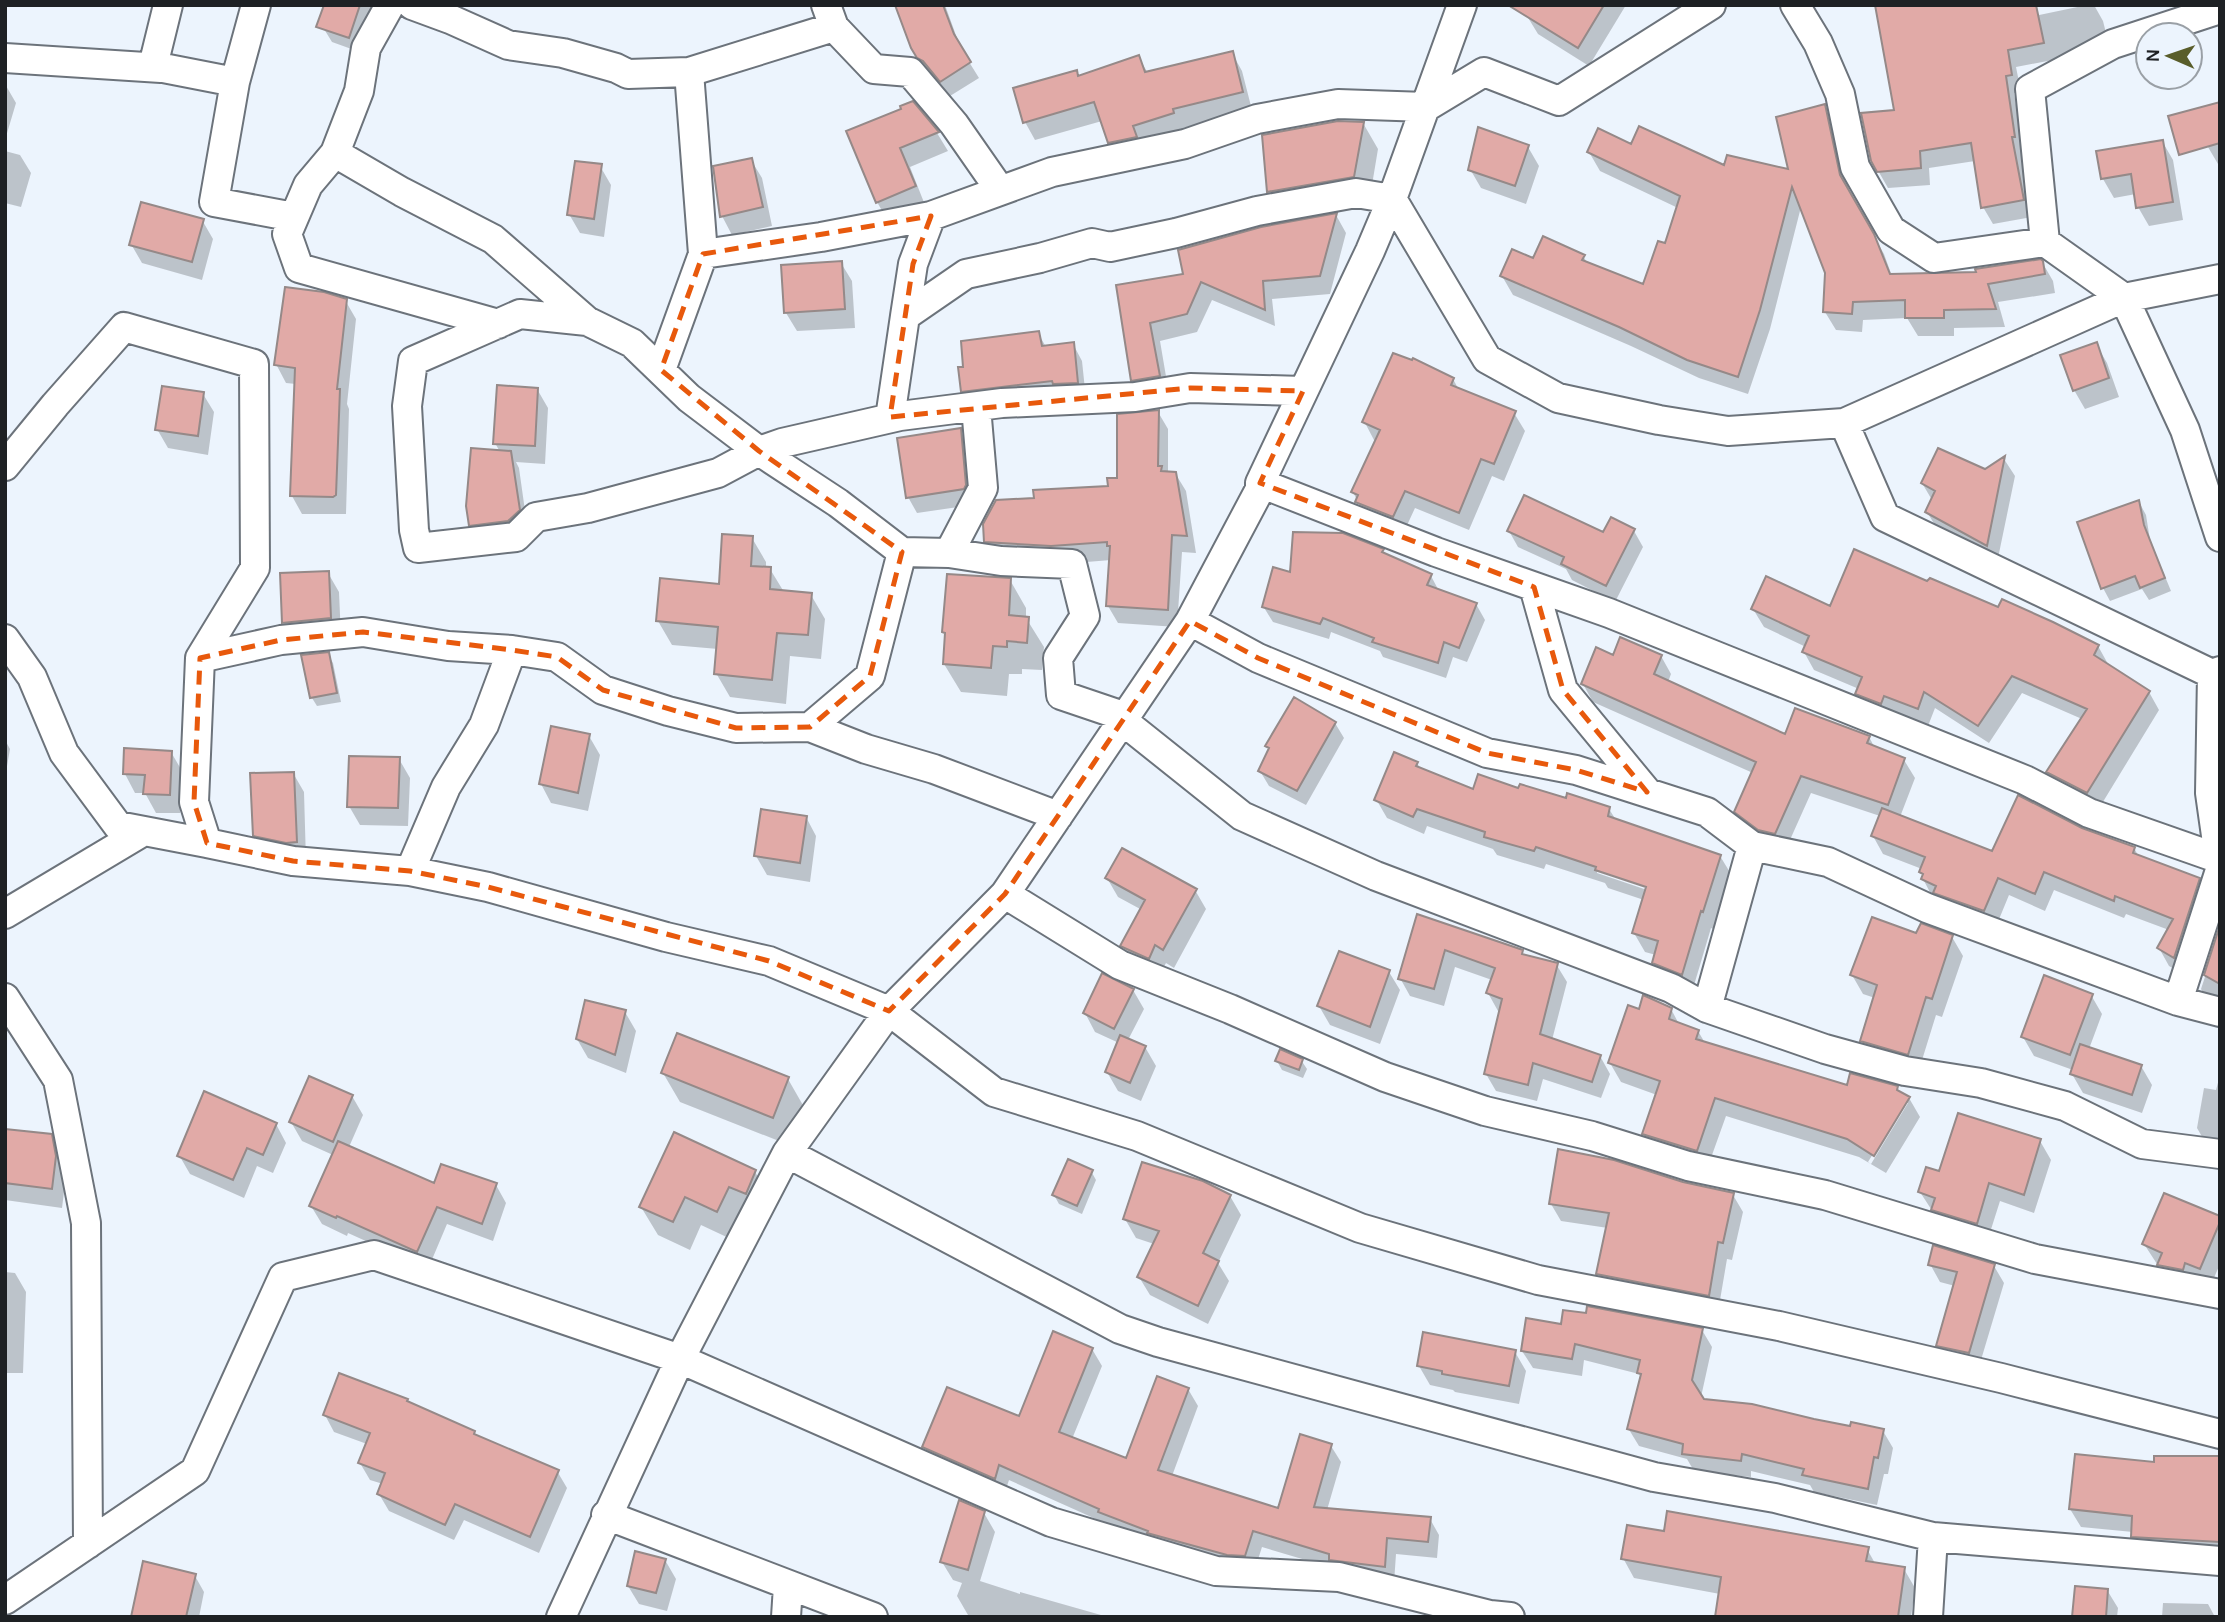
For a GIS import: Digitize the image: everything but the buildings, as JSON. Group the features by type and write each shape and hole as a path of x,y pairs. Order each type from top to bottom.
{"street":[{"path":"168,5 153,66 235,82"},
{"path":"256,5 235,82 214,202 294,217"},
{"path":"390,5 366,48 359,90 335,153 307,185 287,234 299,268 498,324"},
{"path":"412,5 508,45 563,53 628,74 689,72 830,16 874,69 910,72 954,124 1000,190"},
{"path":"703,254 821,237 931,216 1052,172 1185,144 1257,119 1338,104 1426,107 1484,72 1559,101 1711,5"},
{"path":"1795,5 1818,43 1840,94 1855,167 1891,230 1934,258 2045,242 2124,298 2185,430 2220,537"},
{"path":"561,1617 680,1359 787,1153 889,1011 1006,894 1190,621 1260,489 1260,483 1370,251 1426,107 1455,6"},
{"path":"2045,242 2030,89 2113,44 2204,10"},
{"path":"5,58 161,68"},
{"path":"661,370 703,254 689,72"},
{"path":"335,153 402,192 494,239 587,321 632,343 689,398 759,451 838,503 902,552 949,553 1001,561 1072,565 1086,616 1058,658 1061,695 1125,719 1242,816 1376,876 1671,988 1707,1008 1825,1049 1905,1071 1981,1083 2065,1106 2142,1144 2220,1154"},
{"path":"905,316 966,274 1040,258 1092,243 1111,247 1257,211 1356,193 1392,199 1487,359 1558,398 1659,420 1728,431 1844,424 2124,298 2220,279"},
{"path":"890,418 913,264 931,216"},
{"path":"587,321 520,314 413,361 407,405 414,530 418,548 516,537 536,517 588,508 718,473 759,451 782,443 890,418 1002,403 1135,397 1189,388 1303,391"},
{"path":"5,466 124,327 254,364 255,568 200,658 194,802 207,843"},
{"path":"949,553 983,488 976,407"},
{"path":"1844,424 1885,517 2216,673 2210,793 2220,864"},
{"path":"1260,483 1436,552 1609,613 2025,780 2089,813 2220,859"},
{"path":"810,727 870,676 902,552"},
{"path":"1534,587 1563,690 1647,792"},
{"path":"1190,621 1258,658 1487,753 1576,770 1707,812 1752,846 1828,862 1927,908 2178,1002 2220,1012"},
{"path":"200,658 281,640 363,632 449,646 512,650 557,657 603,690 667,711 736,728 810,727 866,750 934,769 1058,816"},
{"path":"5,639 32,677 64,753 118,826 293,861 410,871 488,887 666,937 769,961 889,1011 994,1091 1136,1136 1360,1228 1538,1280 1779,1326 2001,1378 2220,1434"},
{"path":"410,871 446,787 484,725 512,650"},
{"path":"5,914 144,831"},
{"path":"1707,1008 1752,846"},
{"path":"2178,1002 2220,870"},
{"path":"1006,894 1120,965 1230,1009 1385,1077 1485,1111 1592,1136 1688,1166 1825,1195 2035,1259 2220,1294"},
{"path":"5,998 58,1080 86,1223 88,1544"},
{"path":"787,1153 1121,1329 1158,1342 1654,1478 1775,1498 1933,1537 2220,1561"},
{"path":"5,1600 195,1471 283,1277 374,1255 680,1359 1051,1521 1216,1571 1339,1577 1490,1615 1510,1617"},
{"path":"607,1515 873,1617"},
{"path":"1928,1617 1933,1537"},
{"path":"786,1617 788,1586"}],"highlighted area":[{"path":"931,216 913,264 890,417 1190,388 1303,391 1260,483 1534,587 1563,690 1647,792 1576,770 1487,753 1258,658 1190,621 1005,894 889,1011 769,961 488,887 410,871 293,861 207,843 194,802 200,658 281,640 363,632 512,650 557,657 603,690 736,728 810,727 870,676 902,552 759,451 661,370 703,254"}]}
